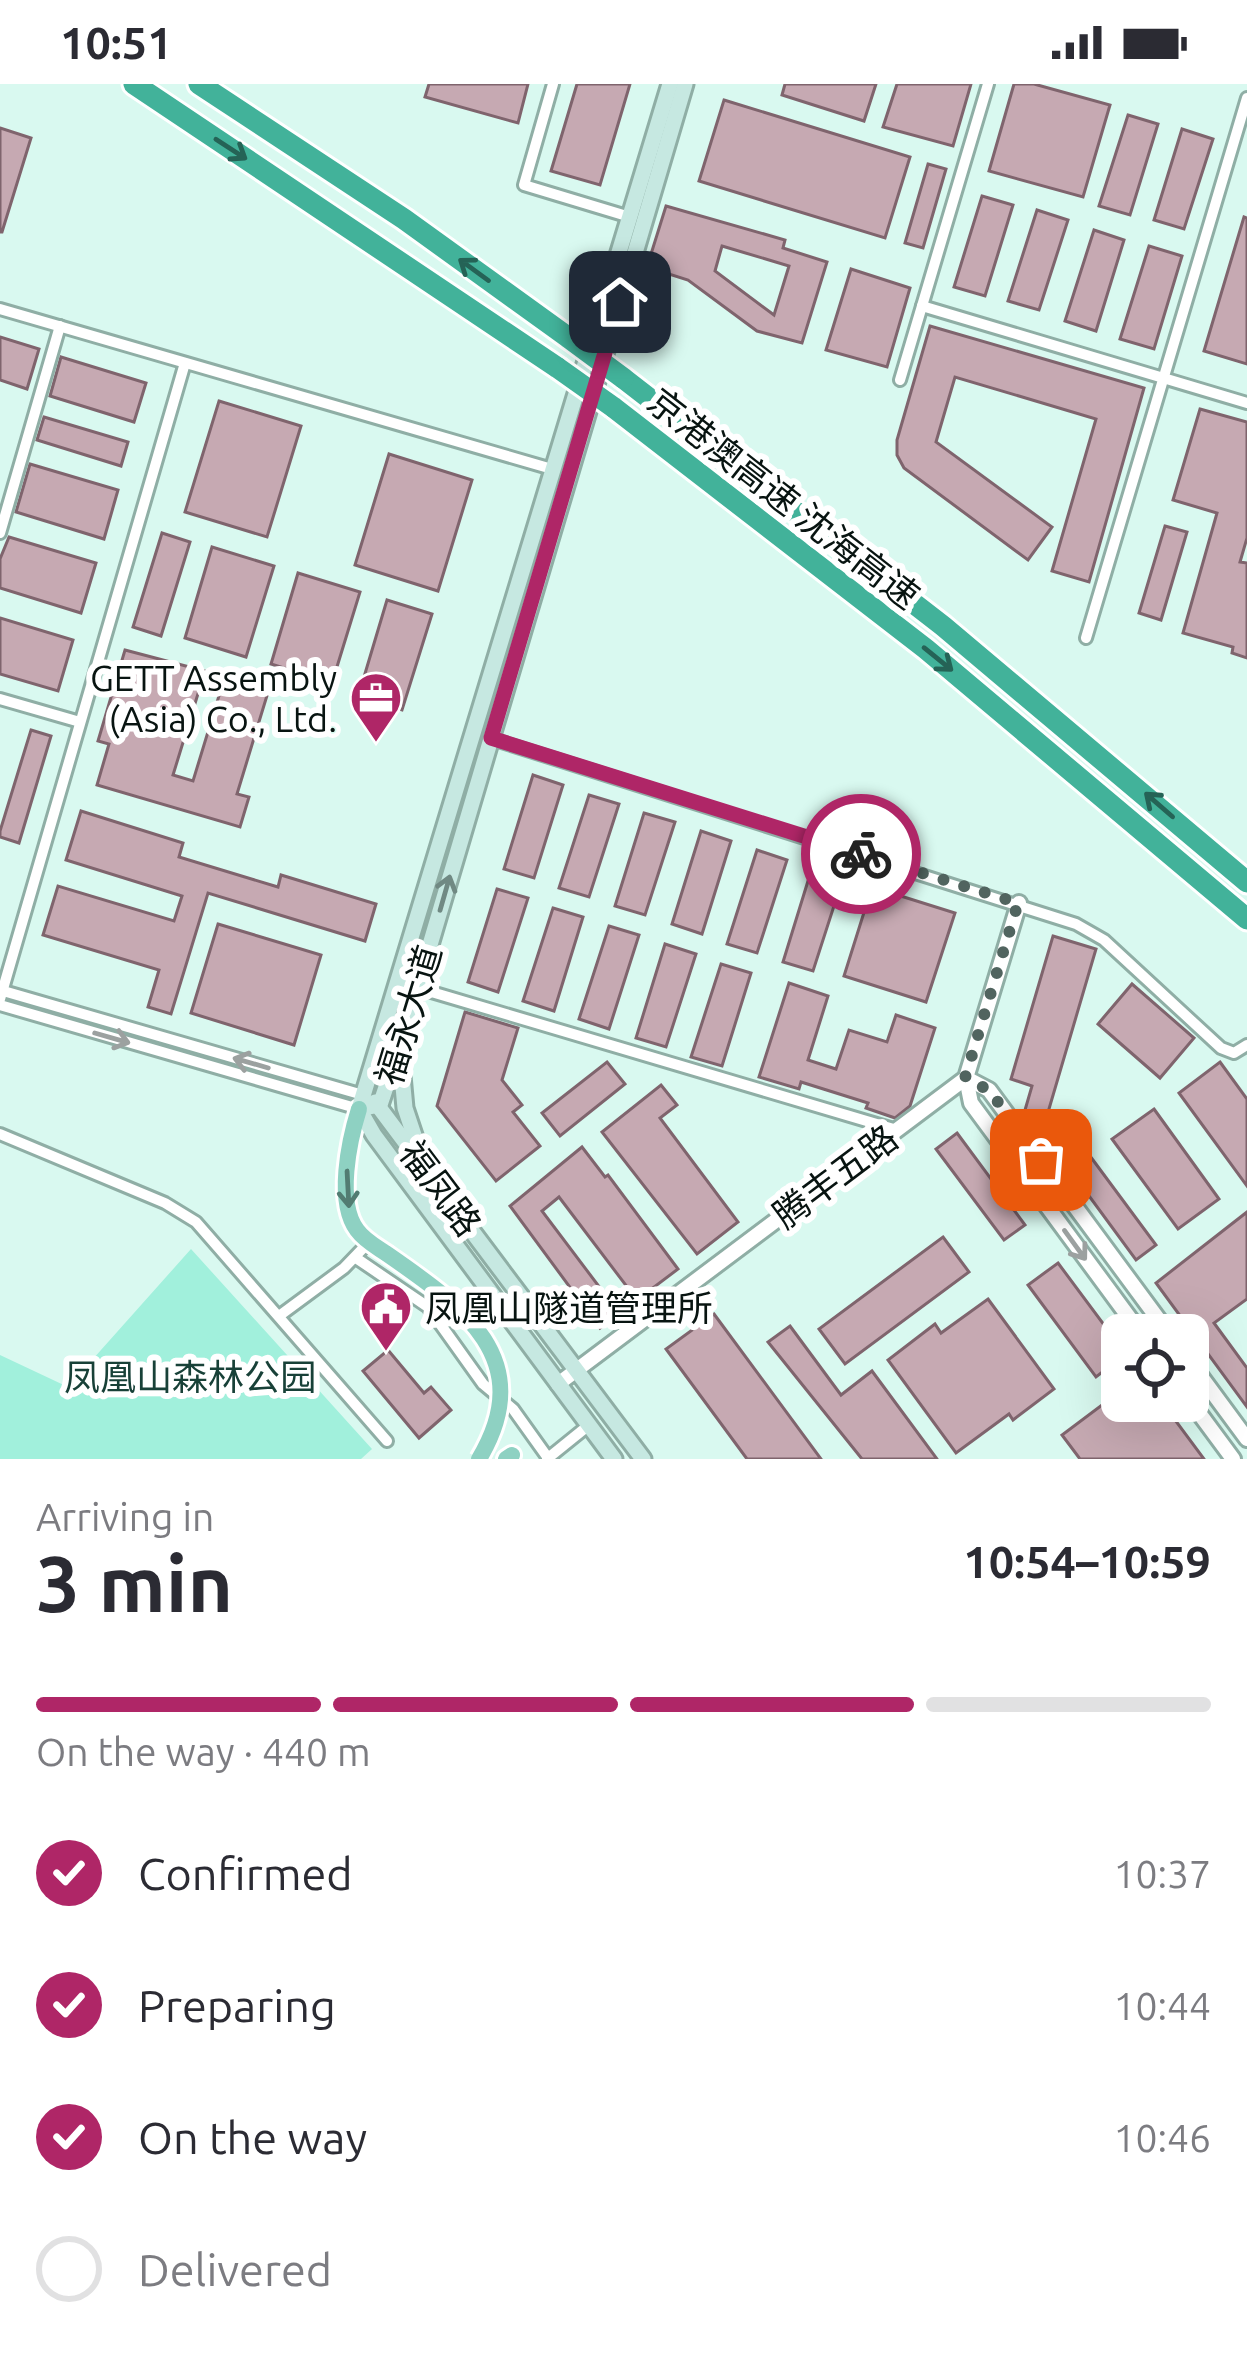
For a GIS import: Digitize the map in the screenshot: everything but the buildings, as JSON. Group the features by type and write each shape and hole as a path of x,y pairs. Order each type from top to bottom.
{"highway":[{"name":"京港澳高速 沈海高速","path":"134,84 613,407 926,649 1247,919"},
{"name":"京港澳高速 沈海高速","path":"199,84 404,219 623,378 943,626 1247,882"}],"main road":[{"name":"福永大道","path":"670,84 552,469 483,736 418,988 380,1105 361,1102 483,736 685,84"},
{"path":"403,1036 400,1069 405,1108 426,1166"},
{"path":"361,1102 348,1147 353,1224 369,1242 459,1306 491,1350 499,1377 499,1406 479,1459"},
{"name":"福凤路","path":"361,1102 374,1135 614,1459"},
{"name":"福凤路","path":"380,1105 643,1459"}],"street":[{"path":"554,84 524,185 630,217"},
{"path":"900,380 988,84"},
{"path":"1086,638 1247,98"},
{"path":"922,306 1247,403"},
{"path":"0,309 552,469"},
{"path":"0,533 60,326"},
{"path":"185,363 1,996 361,1102"},
{"path":"0,699 80,722"},
{"path":"483,736 1076,924 1104,940 1221,1048 1234,1053 1247,1045"},
{"path":"1018,903 965,1078 971,1103 1127,1314"},
{"path":"418,988 897,1130"},
{"path":"965,1078 989,1090 1154,1314"},
{"name":"腾丰五路","path":"559,1384 965,1078"},
{"path":"0,1134 184,1213 209,1233 387,1442"},
{"path":"279,1316 356,1258 369,1242"},
{"path":"356,1258 417,1297 441,1320 475,1373 513,1408 548,1458 589,1425"},
{"path":"1209,1387 1247,1439"},
{"path":"1206,1422 1233,1459"}],"green space":[{"name":"凤凰山森林公园","path":"191,1249 372,1449 361,1459 0,1459 0,1355 68,1387"}],"way so far":[{"path":"861,854 1018,903 965,1078 989,1090 1041,1160"}],"place":[{"name":"GETT Assembly (Asia) Co., Ltd.","path":"376,744"},
{"name":"凤凰山隧道管理所","path":"386,1353"}],"route":[{"path":"620,302 491,738 861,854"}]}
